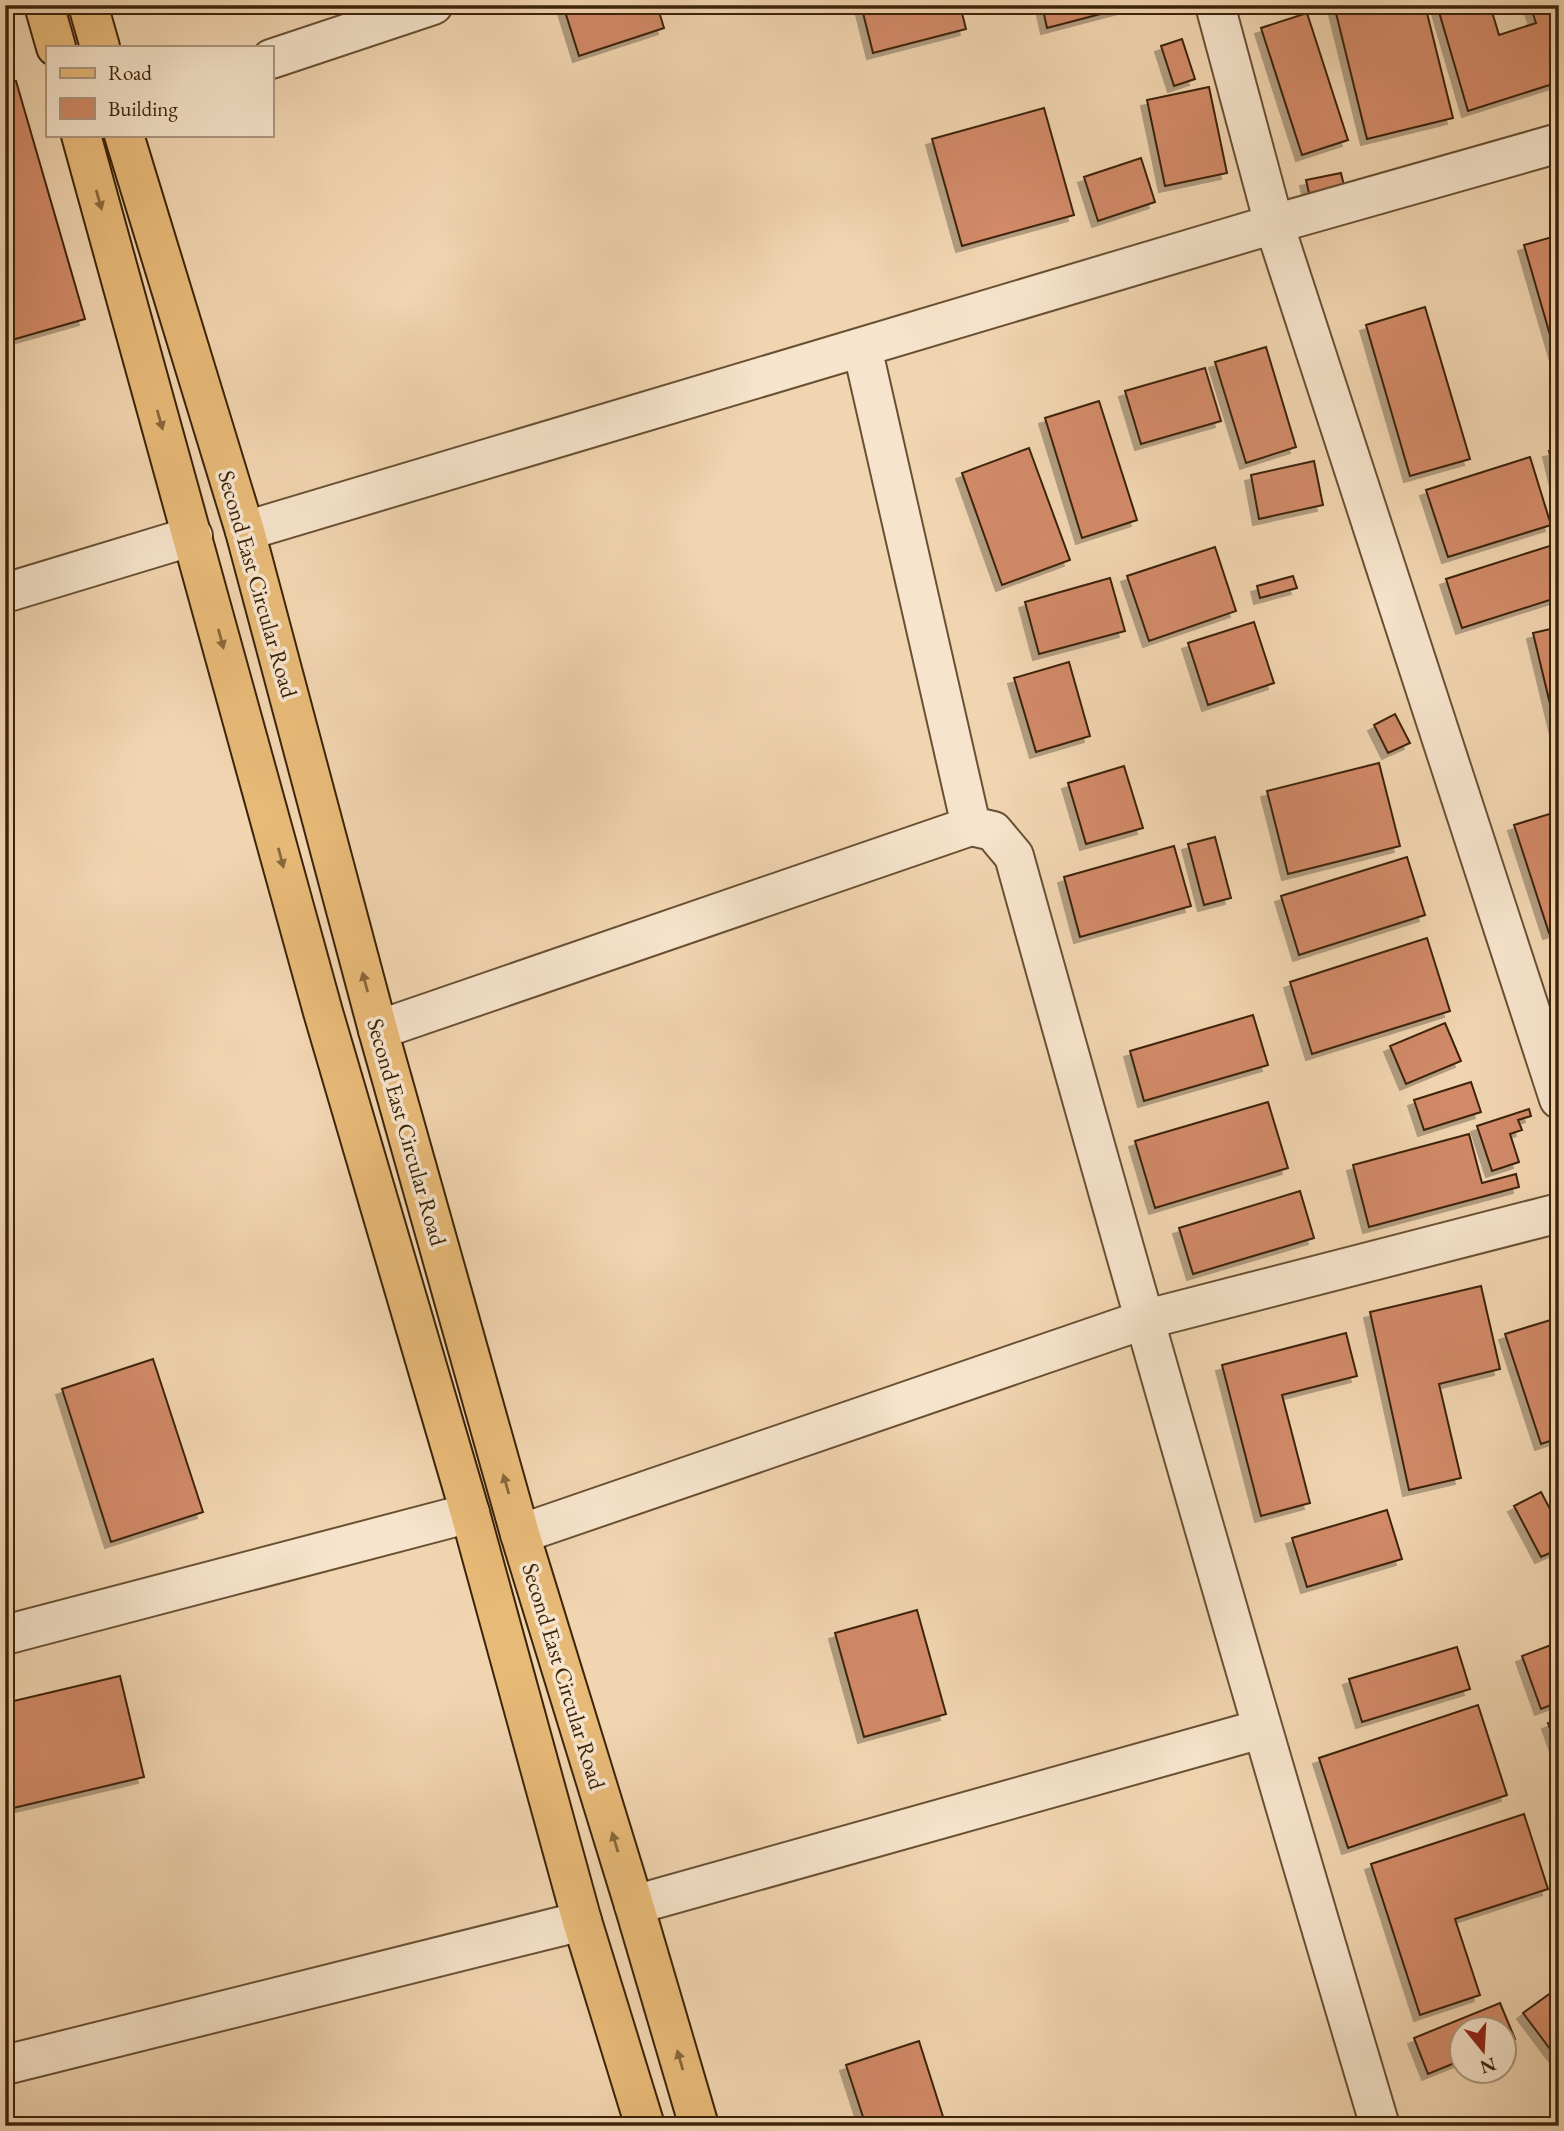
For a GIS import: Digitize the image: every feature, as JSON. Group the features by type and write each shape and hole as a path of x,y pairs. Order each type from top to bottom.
{"main road":[{"path":"44,5 56,46"},
{"path":"88,5 100,46"},
{"name":"Second East Circular Road","path":"80,136 323,1012 470,1513 582,1921 645,2126"},
{"name":"Second East Circular Road","path":"124,136 245,531 378,1030 520,1534 635,1905 699,2126"}],"street":[{"path":"273,58 433,5"},
{"path":"1215,5 1274,224 1559,1099"},
{"path":"245,531 1274,224 1559,143"},
{"path":"862,347 971,826"},
{"path":"5,593 193,536"},
{"path":"378,1030 971,826 993,831 1014,856 1143,1320 1261,1729 1380,2126"},
{"path":"520,1534 1143,1320 1559,1213"},
{"path":"5,1635 470,1513"},
{"path":"635,1905 1261,1729"},
{"path":"5,2065 582,1921"}],"building":[{"path":"563,5 657,5 664,28 579,56"},
{"path":"861,5 960,5 966,29 873,53"},
{"path":"1042,5 1135,5 1047,28"},
{"path":"1334,5 1425,5 1453,118 1367,139"},
{"path":"1437,5 1490,5 1499,35 1536,23 1530,5 1559,5 1559,82 1468,111"},
{"path":"1307,13 1348,140 1302,155 1261,28"},
{"path":"1182,39 1195,79 1174,86 1161,46"},
{"path":"16,81 85,319 5,342 5,84"},
{"path":"1209,87 1227,173 1165,186 1147,100"},
{"path":"1044,108 1074,215 962,246 932,139"},
{"path":"1141,158 1155,202 1098,221 1084,177"},
{"path":"1341,173 1346,194 1311,202 1306,180"},
{"path":"1559,235 1559,366 1524,245"},
{"path":"1425,307 1470,459 1410,476 1366,325"},
{"path":"1266,347 1296,447 1246,463 1215,362"},
{"path":"1205,368 1221,421 1141,444 1125,391"},
{"path":"1099,401 1137,520 1082,538 1045,418"},
{"path":"1029,448 1070,560 1002,585 962,473"},
{"path":"1559,449 1559,494 1549,451"},
{"path":"1530,457 1551,525 1448,557 1426,490"},
{"path":"1314,461 1323,505 1259,519 1251,475"},
{"path":"1559,543 1559,597 1462,628 1446,579"},
{"path":"1215,547 1236,611 1149,641 1127,576"},
{"path":"1293,576 1297,588 1260,598 1257,586"},
{"path":"1110,578 1125,631 1039,654 1025,602"},
{"path":"1254,622 1274,683 1208,705 1188,643"},
{"path":"1559,627 1559,728 1556,729 1533,633"},
{"path":"1069,662 1090,736 1036,752 1014,678"},
{"path":"1395,714 1410,743 1388,753 1374,725"},
{"path":"1379,763 1400,846 1288,874 1267,791"},
{"path":"1124,766 1143,828 1086,844 1068,783"},
{"path":"1559,811 1559,930 1549,933 1514,825"},
{"path":"1215,837 1231,898 1204,905 1188,844"},
{"path":"1174,846 1191,906 1080,937 1064,877"},
{"path":"1407,857 1425,915 1299,955 1281,896"},
{"path":"1427,938 1450,1011 1312,1054 1290,982"},
{"path":"1253,1015 1268,1065 1144,1101 1130,1051"},
{"path":"1445,1023 1461,1061 1406,1084 1390,1046"},
{"path":"1471,1082 1481,1112 1424,1130 1414,1100"},
{"path":"1268,1102 1288,1168 1155,1208 1135,1141"},
{"path":"1529,1109 1531,1116 1518,1120 1522,1130 1510,1134 1519,1162 1492,1171 1477,1126"},
{"path":"1469,1134 1482,1183 1516,1174 1519,1187 1369,1227 1353,1165"},
{"path":"1300,1191 1314,1238 1193,1274 1179,1228"},
{"path":"1481,1286 1500,1369 1439,1384 1461,1478 1409,1490 1370,1312"},
{"path":"1557,1318 1559,1438 1541,1444 1505,1334"},
{"path":"1346,1333 1357,1376 1282,1395 1310,1503 1261,1516 1222,1365"},
{"path":"153,1359 203,1512 111,1542 62,1389"},
{"path":"1541,1492 1559,1526 1559,1549 1541,1557 1514,1506"},
{"path":"1387,1510 1402,1559 1307,1587 1292,1538"},
{"path":"917,1610 946,1714 864,1737 835,1633"},
{"path":"1559,1642 1559,1702 1541,1709 1522,1656"},
{"path":"1457,1647 1470,1689 1362,1722 1349,1679"},
{"path":"120,1676 144,1777 5,1810 5,1703"},
{"path":"1478,1705 1507,1795 1348,1848 1319,1758"},
{"path":"1559,1719 1559,1755 1548,1723"},
{"path":"1524,1814 1548,1889 1455,1919 1480,1995 1420,2015 1371,1864"},
{"path":"1559,1987 1559,2061 1523,2013"},
{"path":"1500,2003 1505,2016 1468,2016"},
{"path":"1448,2024 1448,2066 1428,2074 1414,2038"},
{"path":"919,2041 946,2126 866,2126 846,2065"}]}
